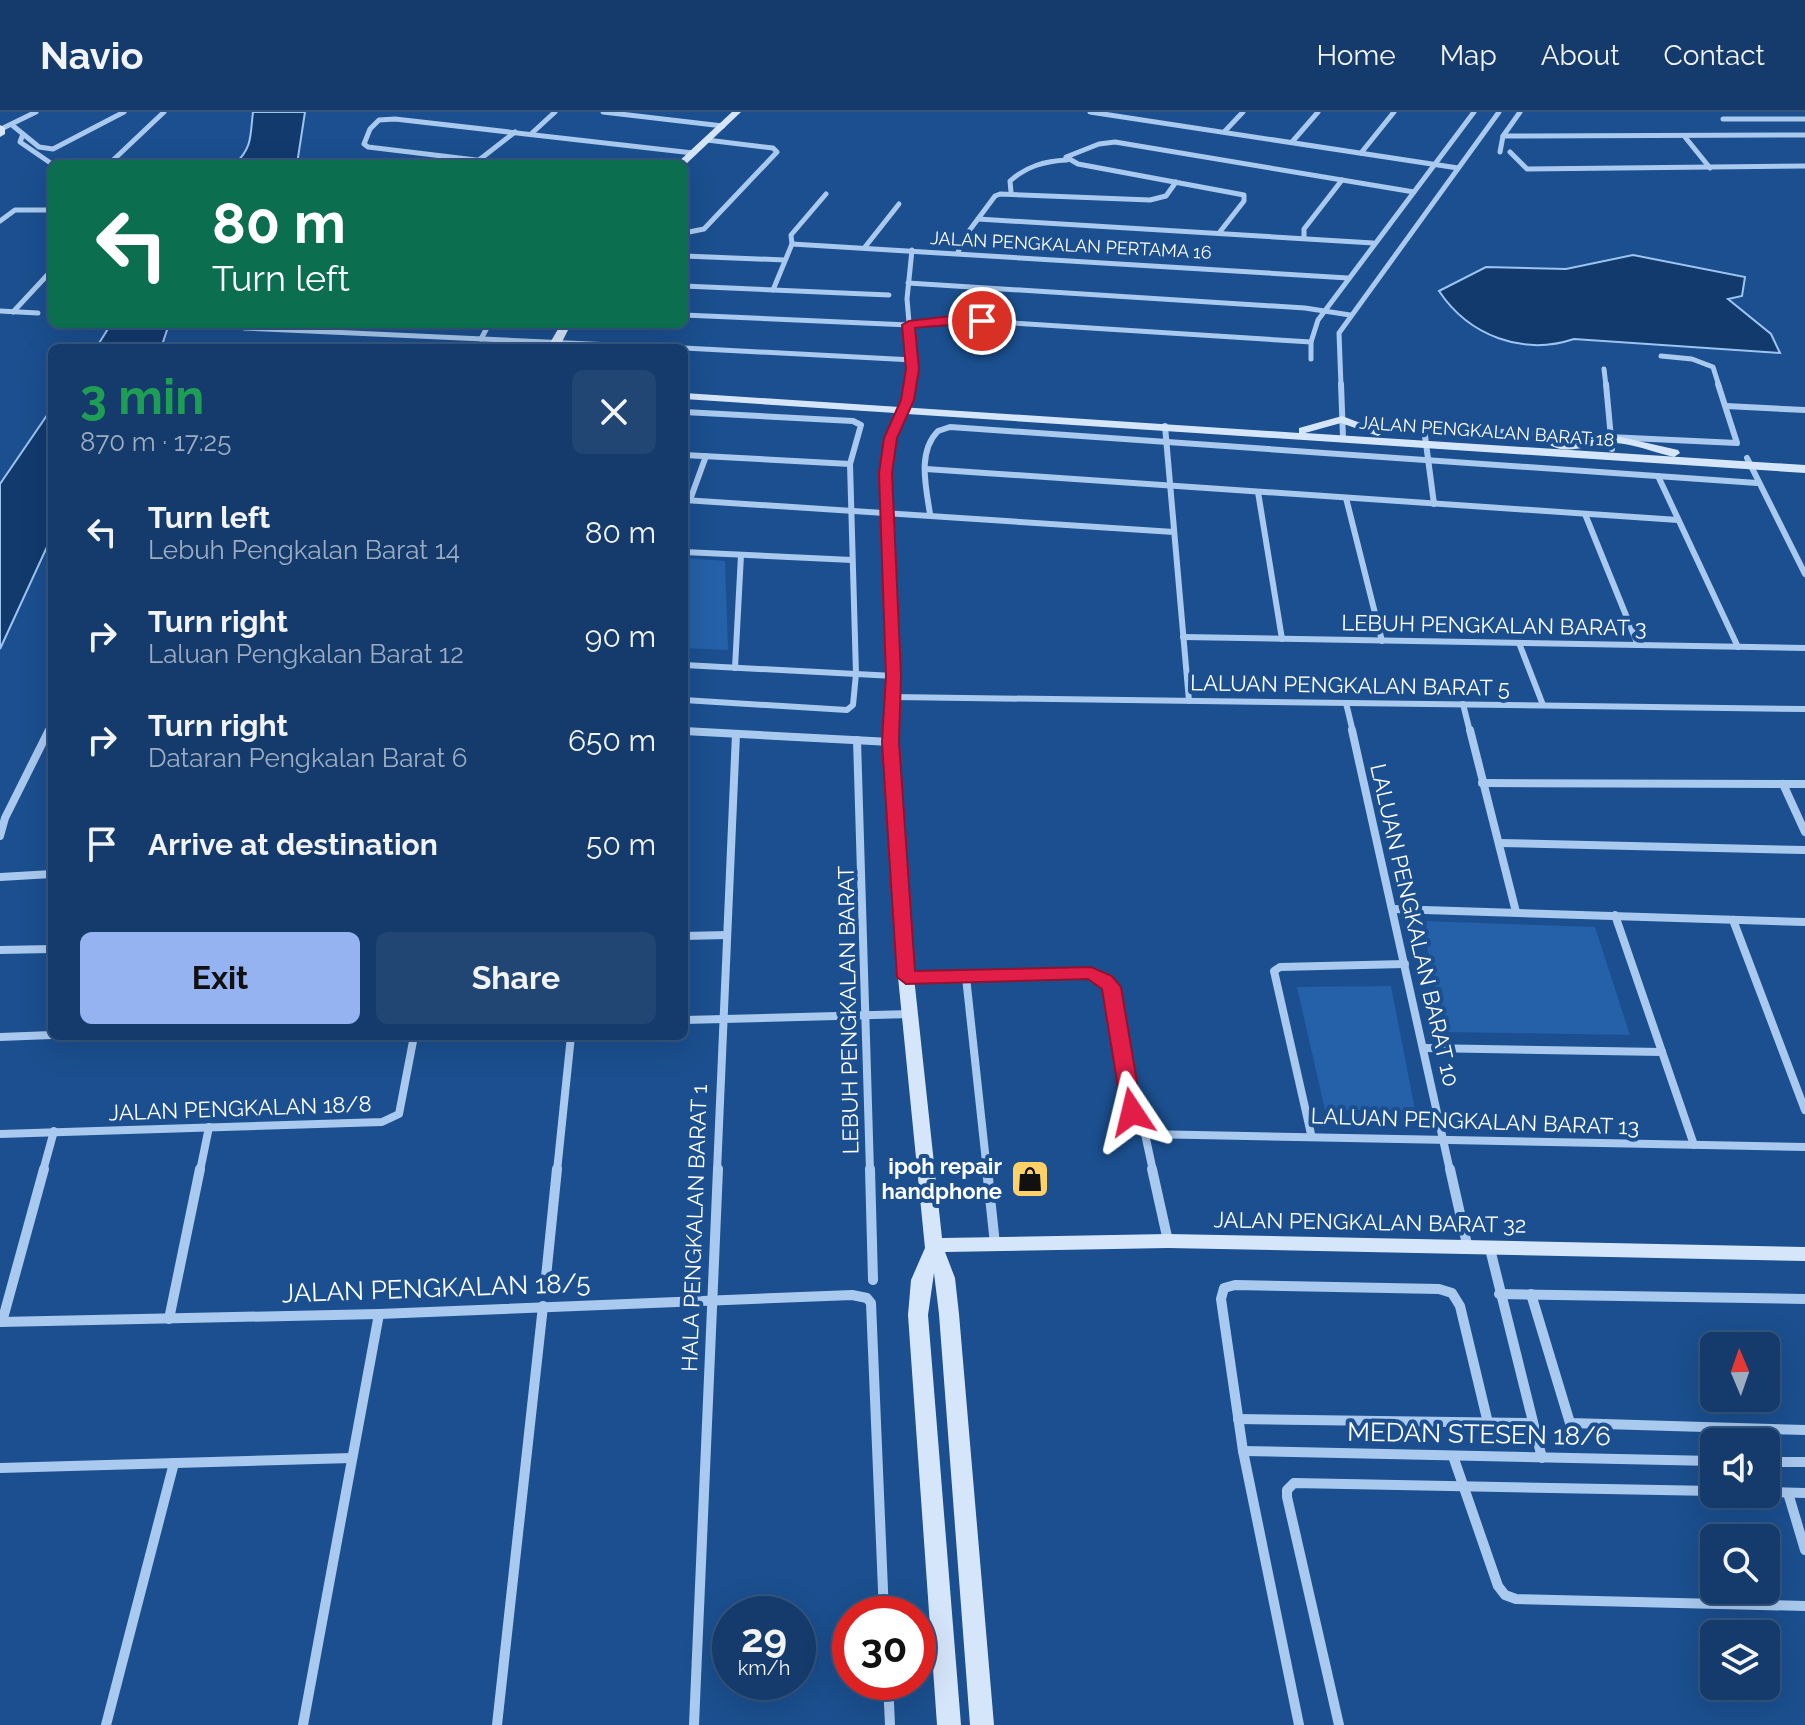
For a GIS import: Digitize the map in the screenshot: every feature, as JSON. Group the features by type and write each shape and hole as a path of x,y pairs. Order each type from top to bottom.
{"street":[{"path":"0,130 36,112"},
{"path":"12,125 39,147 53,149 124,112"},
{"path":"113,160 164,112"},
{"path":"531,134 555,112"},
{"path":"603,112 723,126"},
{"path":"685,160 737,112"},
{"path":"1090,112 1458,168"},
{"path":"1225,131 1243,112"},
{"path":"1292,142 1318,112"},
{"path":"1361,153 1394,112"},
{"path":"1311,359 1311,342 1318,320 1474,112"},
{"path":"688,396 1343,437 1339,333 1499,112"},
{"path":"1500,152 1503,136 1520,112"},
{"path":"515,132 479,160 368,147 364,144 370,129 387,118 515,132 693,153"},
{"path":"1723,119 1805,119"},
{"path":"23,134 20,142 48,161"},
{"path":"1503,136 1805,135"},
{"path":"1685,137 1710,168"},
{"path":"688,232 704,229 777,152 773,148 707,140"},
{"path":"1067,160 1067,155 1115,142 1414,192"},
{"path":"1510,152 1527,169 1805,166"},
{"path":"1011,192 1010,181 1020,171 1032,165 1067,160 1244,195 1244,201 1219,233"},
{"path":"1304,237 1304,229 1342,180"},
{"path":"958,252 995,196 1011,192 1150,200 1166,196 1176,182"},
{"path":"773,290 792,244 791,235 826,194"},
{"path":"865,247 899,204"},
{"path":"0,221 15,210 48,210"},
{"name":"JALAN PENGKALAN PERTAMA 16","path":"978,219 1373,243"},
{"name":"JALAN PENGKALAN PERTAMA 16","path":"792,244 1348,278"},
{"path":"912,250 908,283 913,360 907,400 891,438 886,473 894,676 891,742 906,977 933,1247 945,1278 949,1314 982,1725"},
{"path":"688,256 785,260"},
{"path":"13,312 48,274"},
{"path":"908,283 1350,315"},
{"path":"688,286 889,295"},
{"path":"0,311 38,313"},
{"path":"688,315 909,325 951,319 1311,342"},
{"path":"244,328 543,344"},
{"path":"481,339 487,328"},
{"path":"688,348 913,360"},
{"path":"1469,427 1483,431 1612,442 1737,443 1713,367 1692,359 1661,356"},
{"path":"1570,455 1603,454 1612,442 1604,369"},
{"path":"1726,406 1805,410"},
{"path":"688,412 853,421 861,425 850,464 856,674 853,705 847,710 688,700"},
{"path":"1288,434 1342,419 1378,432"},
{"path":"1165,426 1189,701"},
{"path":"930,514 925,458 933,434 941,428 950,427 1757,483"},
{"name":"JALAN PENGKALAN BARAT 18","path":"1343,437 1378,432 1425,441 1570,455 1660,461 1805,462"},
{"name":"JALAN PENGKALAN BARAT 18","path":"1343,437 1555,445 1612,442 1805,469"},
{"path":"1425,441 1434,504"},
{"path":"1612,442 1660,461"},
{"path":"688,455 850,464"},
{"path":"688,498 706,456"},
{"path":"1749,462 1805,574"},
{"path":"926,469 1678,520"},
{"path":"1658,476 1738,647"},
{"path":"1258,492 1282,639"},
{"path":"1346,498 1382,641"},
{"path":"688,500 1174,532"},
{"path":"1585,514 1638,645"},
{"path":"688,552 852,560"},
{"path":"735,668 741,555"},
{"name":"LEBUH PENGKALAN BARAT 3","path":"1183,637 1805,648"},
{"path":"1519,643 1543,705"},
{"path":"688,665 894,676"},
{"name":"LALUAN PENGKALAN BARAT 5","path":"894,697 1805,709"},
{"name":"LALUAN PENGKALAN BARAT 10","path":"1346,703 1468,1249"},
{"path":"1463,704 1516,912"},
{"path":"688,731 891,742"},
{"path":"0,836 5,818 48,732"},
{"name":"HALA PENGKALAN BARAT 1","path":"694,1725 736,734"},
{"name":"LEBUH PENGKALAN BARAT","path":"857,740 873,1280"},
{"path":"1482,783 1805,784"},
{"path":"1783,784 1805,832"},
{"path":"1499,843 1805,850"},
{"path":"0,877 48,874"},
{"path":"1393,909 1805,922"},
{"path":"1615,915 1694,1145"},
{"path":"1733,920 1805,1110"},
{"path":"688,936 727,935"},
{"path":"0,950 48,949"},
{"path":"1311,1134 1274,971 1280,967 1405,964"},
{"path":"906,977 1091,973 1106,981 1111,987 1132,1112 1145,1134 1168,1241"},
{"path":"966,977 995,1244"},
{"path":"688,1020 912,1014"},
{"path":"0,1037 48,1035"},
{"name":"JALAN PENGKALAN 18/8","path":"0,1134 391,1120 399,1114 413,1040"},
{"path":"546,1277 571,1040"},
{"path":"1425,1048 1662,1052"},
{"path":"169,1319 209,1127"},
{"path":"1,1322 54,1131"},
{"name":"LALUAN PENGKALAN BARAT 13","path":"1145,1134 1311,1134 1446,1140 1805,1147"},
{"name":"JALAN PENGKALAN BARAT 32","path":"933,1247 1168,1241 1805,1254"},
{"path":"933,1247 921,1280 918,1315 949,1725"},
{"path":"1490,1249 1542,1458"},
{"path":"1299,1725 1243,1451 1221,1299 1224,1288 1235,1285 1439,1289 1452,1293 1460,1306 1488,1423"},
{"path":"1499,1294 1805,1299"},
{"path":"1531,1294 1570,1423 1805,1430"},
{"name":"JALAN PENGKALAN 18/5","path":"1,1322 379,1314 852,1295 867,1298 871,1303 883,1596"},
{"path":"497,1725 543,1306"},
{"path":"303,1725 379,1314"},
{"path":"1238,1419 1533,1423"},
{"name":"MEDAN STESEN 18/6","path":"1243,1451 1700,1461"},
{"path":"1453,1456 1498,1586 1505,1595 1516,1599 1805,1606"},
{"path":"0,1468 352,1458"},
{"path":"1780,1462 1805,1462"},
{"path":"106,1725 174,1463"},
{"path":"1339,1725 1287,1490 1294,1483 1700,1491"},
{"path":"1780,1493 1805,1493"},
{"path":"1788,1493 1805,1550"},
{"path":"889,1700 890,1725"}],"shaded area":[{"path":"253,112 305,112 298,160 239,160 251,134"},
{"path":"1633,255 1745,277 1742,296 1728,299 1771,334 1780,353 1574,339 1555,344 1517,343 1481,330 1466,320 1439,291 1486,267 1566,269"},
{"path":"108,328 168,328 162,344 98,344"},
{"path":"48,414 48,545 0,649 0,484"},
{"path":"688,558 725,561 728,650 688,648"},
{"path":"1422,921 1595,927 1630,1035 1444,1032"},
{"path":"1391,986 1415,1110 1325,1110 1297,987"}],"place":[{"name":"ipoh repair handphone","path":"1030,1179"}],"route":[{"path":"982,321 951,319 909,325 913,369 907,400 891,438 886,473 894,676 891,742 906,977 1091,973 1106,981 1111,987 1132,1112"}]}
